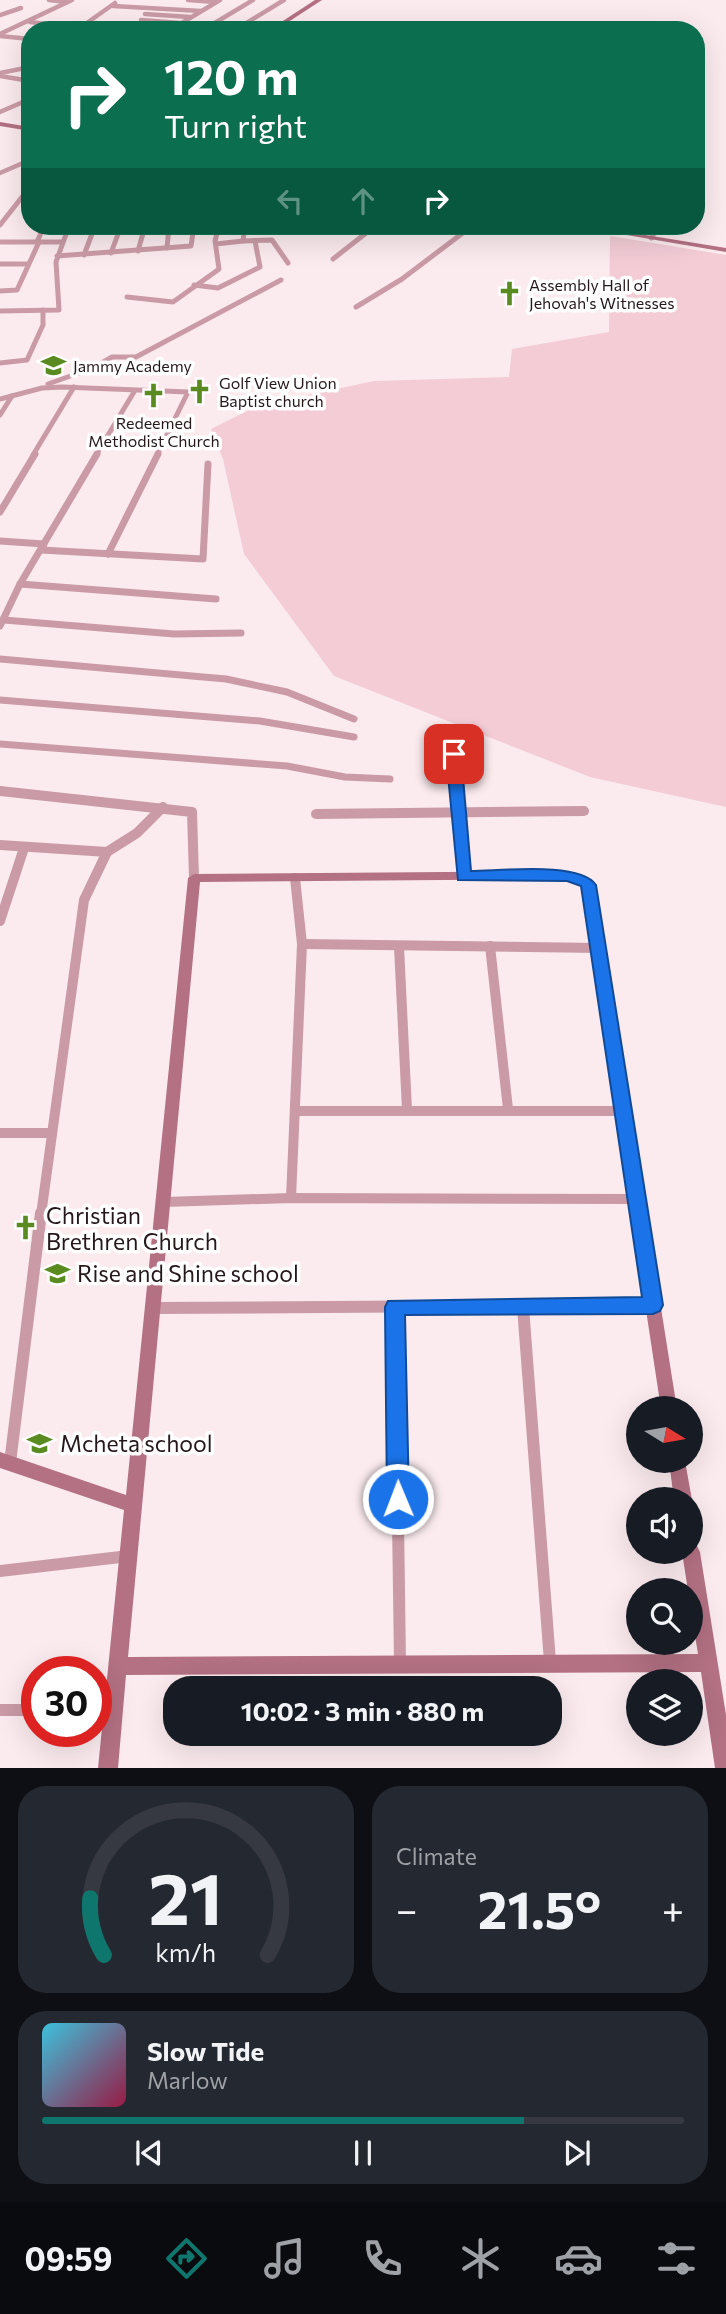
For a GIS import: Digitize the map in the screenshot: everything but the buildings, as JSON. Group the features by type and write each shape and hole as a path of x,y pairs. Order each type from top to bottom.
{"main road":[{"path":"708,1662 725,1768"},
{"path":"112,1687 118,1666"},
{"path":"106,1747 107,1768"}],"street":[{"path":"49,0 70,1"},
{"path":"90,21 118,0"},
{"path":"154,21 141,20 156,0"},
{"path":"188,0 218,1"},
{"path":"218,21 253,0"},
{"path":"250,21 284,0"},
{"path":"286,21 320,0"},
{"path":"32,21 70,1"},
{"path":"183,21 218,1"},
{"path":"113,6 201,11"},
{"path":"0,15 21,8"},
{"path":"145,14 190,17"},
{"path":"0,26 14,29"},
{"path":"0,35 21,26"},
{"path":"0,35 21,38"},
{"path":"0,74 21,69"},
{"path":"0,74 21,79"},
{"path":"0,112 21,103"},
{"path":"0,124 21,128"},
{"path":"0,173 21,164"},
{"path":"0,225 2,219 21,198"},
{"path":"0,290 17,290 41,235"},
{"path":"0,312 59,310 57,256 65,235"},
{"path":"84,255 92,235"},
{"path":"110,253 117,235"},
{"path":"138,251 142,235"},
{"path":"167,248 168,235"},
{"path":"57,256 191,246 193,235"},
{"path":"127,297 173,302 194,285 217,272 218,235"},
{"path":"243,241 244,235"},
{"path":"333,259 364,235"},
{"path":"356,307 402,279 460,235"},
{"path":"633,235 726,250"},
{"path":"194,285 219,288 260,267 255,241"},
{"path":"216,244 273,241 288,263"},
{"path":"0,242 62,242"},
{"path":"0,264 29,264"},
{"path":"0,400 44,388 112,357 136,357 281,280"},
{"path":"0,363 27,361 43,326 43,310"},
{"path":"0,512 74,387"},
{"path":"44,388 177,391 188,394 108,554"},
{"path":"134,392 43,547 4,606 2,623 174,634 241,633"},
{"path":"0,415 12,396"},
{"path":"0,541 108,554 203,559 208,464"},
{"path":"20,584 216,598"},
{"path":"0,659 226,678 286,692 354,719"},
{"path":"0,700 260,721 354,737"},
{"path":"0,744 287,766 355,778 390,779"},
{"path":"454,754 464,876"},
{"path":"0,791 163,807 192,812 194,815 194,878 118,1666 708,1662 693,1564"},
{"path":"132,1504 5,1462 84,900 107,852 137,833 163,807"},
{"path":"316,814 584,811"},
{"path":"0,845 107,852"},
{"path":"0,921 3,897 24,848"},
{"path":"194,878 568,875 584,880 591,891 667,1396"},
{"path":"291,1198 302,944 295,877"},
{"path":"302,944 600,948"},
{"path":"490,946 508,1109"},
{"path":"399,947 407,1110"},
{"path":"295,1111 625,1111"},
{"path":"0,1133 52,1133"},
{"path":"164,1202 291,1198 636,1199"},
{"path":"154,1308 653,1305"},
{"path":"395,1307 400,1663"},
{"path":"523,1307 550,1662"},
{"path":"0,1571 129,1556"},
{"path":"0,1710 21,1710"}],"shaded area":[{"path":"610,236 726,255 726,807 590,777 334,676 244,554 223,459 211,429 257,406 374,381 509,377 512,349 609,332"}],"place":[{"name":"Assembly Hall of Jehovah's Witnesses","path":"509,293"},
{"name":"Jammy Academy","path":"53,365"},
{"name":"Golf View Union Baptist church","path":"199,391"},
{"name":"Redeemed Methodist Church","path":"154,396"},
{"name":"Christian Brethren Church","path":"26,1228"},
{"name":"Rise and Shine school","path":"57,1273"},
{"name":"Mcheta school","path":"40,1443"}],"route":[{"path":"398,1499 395,1307 653,1305 591,891 584,880 568,875 464,876 454,754"}]}
